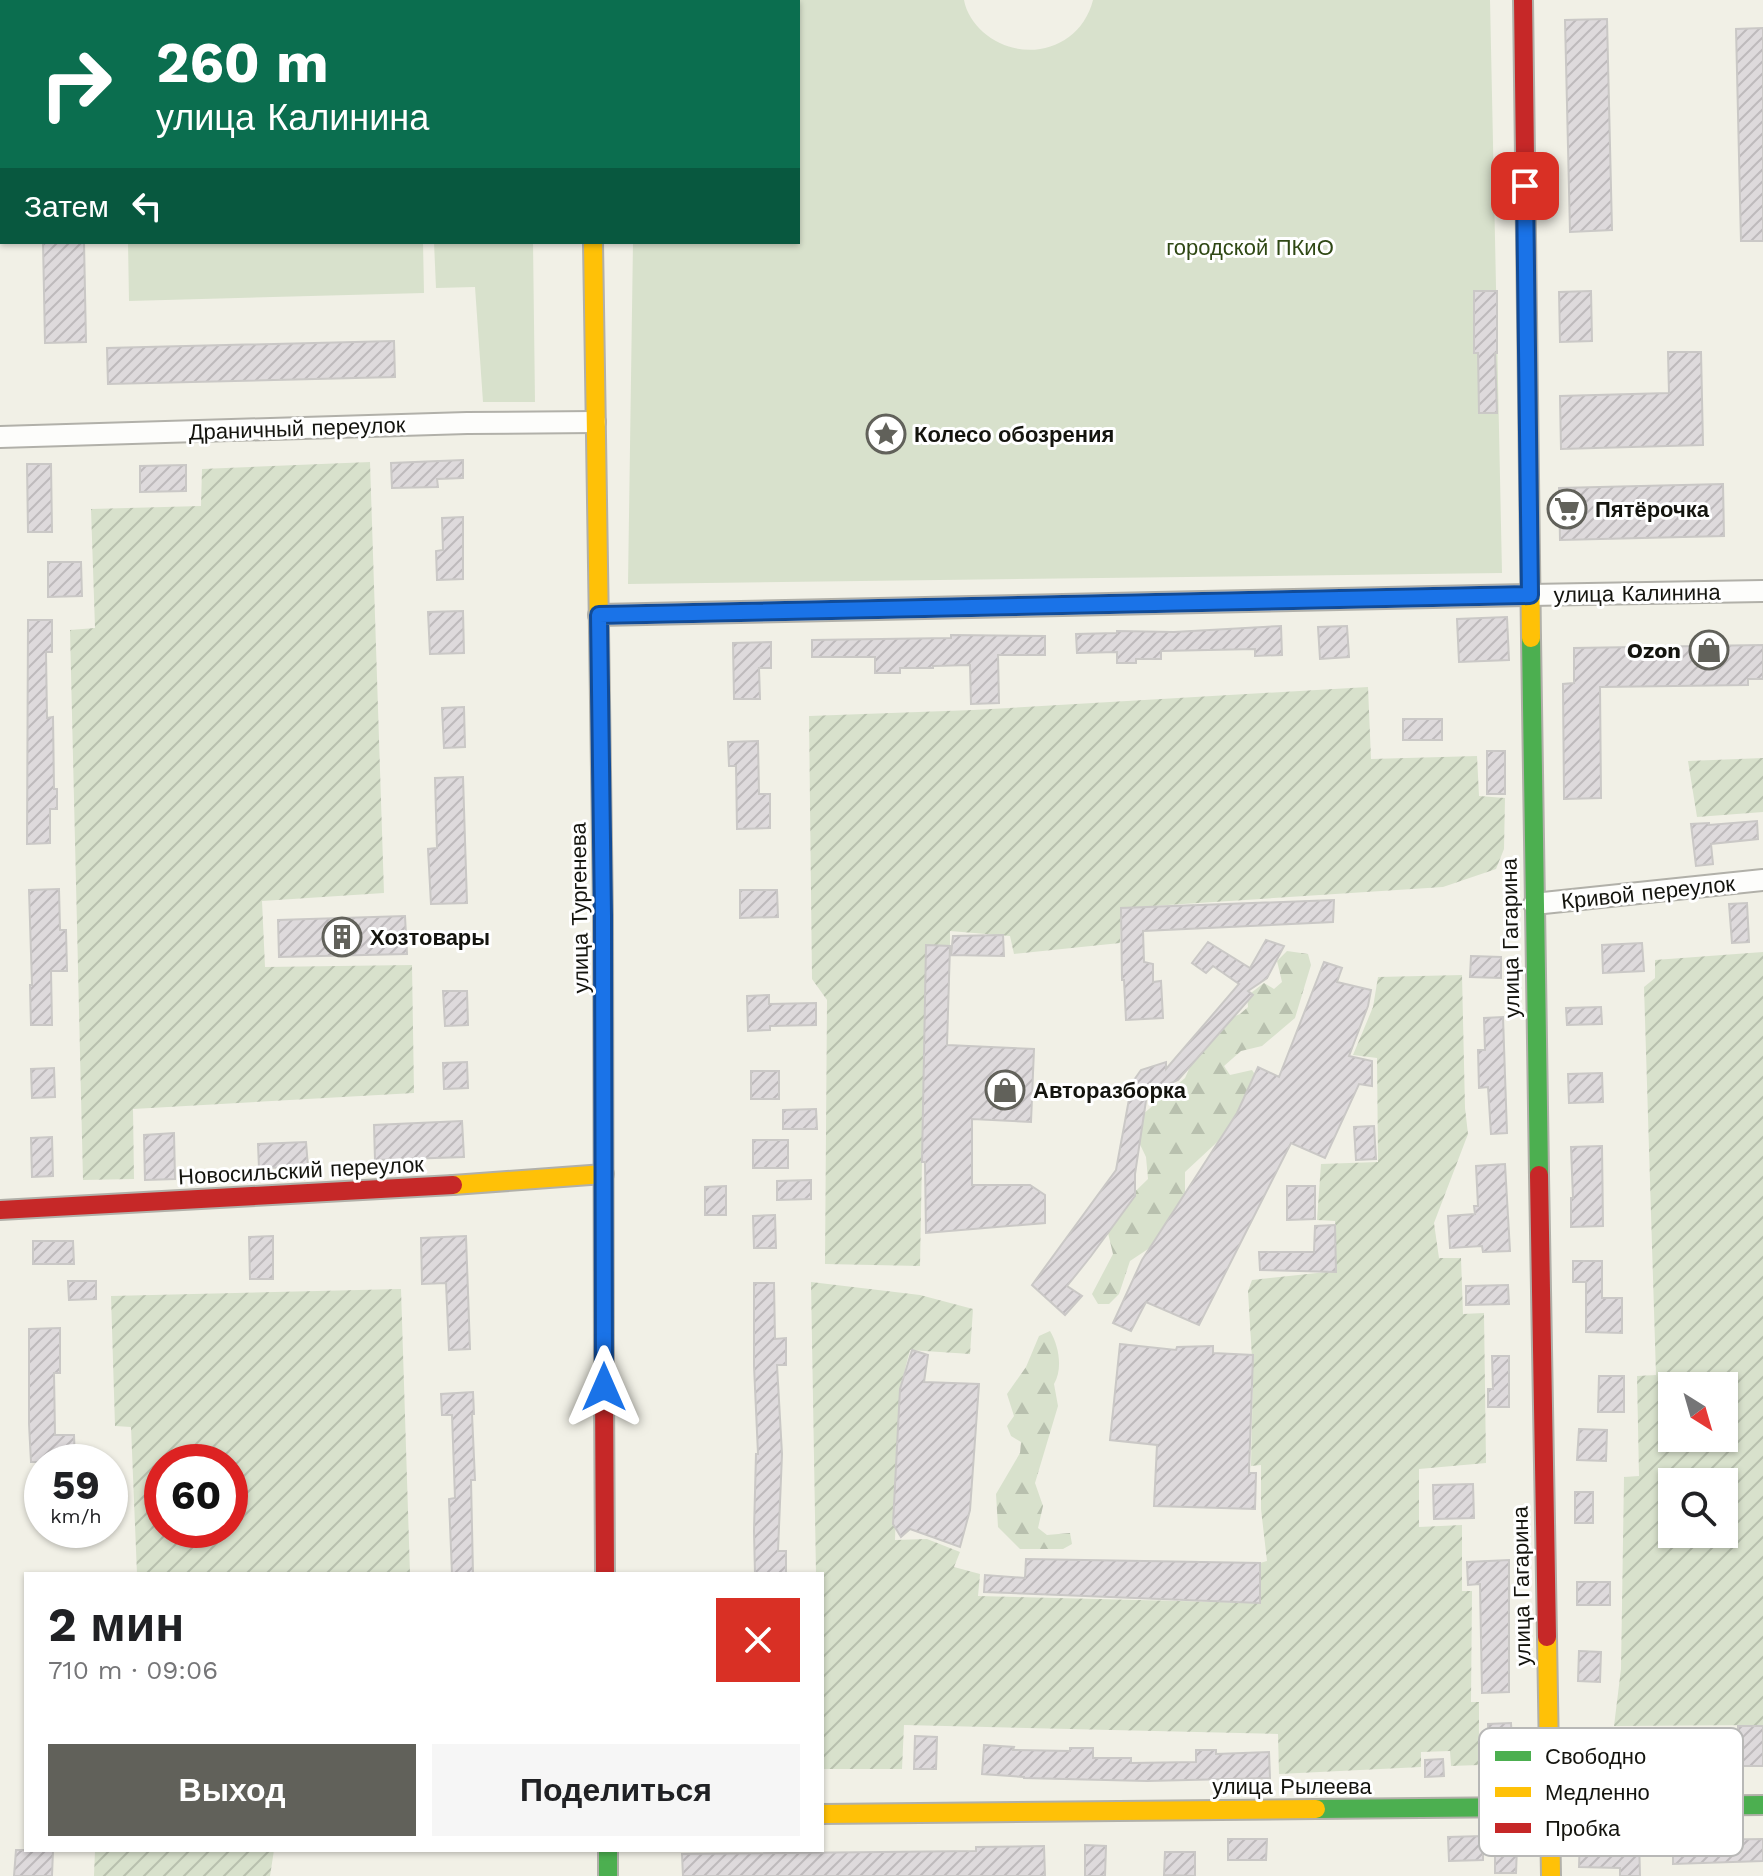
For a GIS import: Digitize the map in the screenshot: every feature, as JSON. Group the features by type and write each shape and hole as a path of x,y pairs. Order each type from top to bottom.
{"street":[{"name":"улица Гагарина","path":"1523,0 1547,1728"},
{"name":"улица Тургенева","path":"593,244 603,915 605,1572"},
{"name":"Драничный переулок","path":"0,437 595,422"},
{"name":"улица Калинина","path":"599,615 1763,591"},
{"name":"Кривой переулок","path":"1534,904 1763,880"},
{"name":"Новосильский переулок","path":"0,1210 401,1189 604,1174"},
{"name":"улица Рылеева","path":"1743,1805 1763,1805"},
{"name":"улица Рылеева","path":"824,1814 1479,1809"},
{"path":"608,1852 608,1876"},
{"name":"улица Гагарина","path":"1550,1856 1551,1876"}],"green space":[{"name":"городской ПКиО","path":"800,0 964,0 971,18 983,32 1014,48 1031,50 1047,48 1076,31 1093,0 1490,0 1502,573 628,584 633,244 800,244"},
{"path":"128,244 423,244 424,293 129,301"},
{"path":"434,244 533,244 535,402 483,402 475,287 436,288"},
{"path":"370,462 384,893 262,901 265,967 412,965 414,1093 133,1109 134,1179 83,1180 70,630 95,628 91,509 201,506 202,469"},
{"path":"1368,687 1371,759 1477,756 1479,796 1505,798 1504,849 1496,869 1443,887 1121,908 1120,943 1014,954 1010,936 950,931 950,946 926,945 920,1266 825,1264 827,1000 812,979 809,716 973,710"},
{"path":"1763,758 1763,812 1697,817 1688,761"},
{"path":"1287,951 1308,954 1311,965 1295,1018 1262,1046 1241,1051 1224,1066 1230,1075 1252,1070 1258,1079 1242,1119 1185,1172 1185,1206 1157,1243 1130,1261 1119,1294 1109,1304 1098,1304 1092,1294 1113,1254 1108,1233 1115,1211 1148,1179 1146,1157 1136,1136 1142,1115 1185,1078 1207,1028 1240,1014 1248,1007 1247,996 1264,983 1274,989 1282,982 1277,961"},
{"path":"1763,952 1763,1725 1614,1726 1621,1669 1624,1477 1639,1476 1637,1376 1656,1375 1644,987 1655,978 1655,960"},
{"path":"1462,975 1468,1134 1434,1223 1439,1258 1461,1258 1463,1314 1484,1313 1486,1463 1419,1469 1419,1527 1462,1525 1462,1591 1472,1591 1471,1702 1479,1702 1479,1765 1451,1766 1450,1751 1421,1752 1421,1767 1279,1774 1278,1734 904,1725 902,1769 824,1769 824,1572 816,1572 811,1282 920,1295 973,1309 970,1354 910,1350 900,1389 895,1540 927,1539 960,1552 954,1567 980,1574 978,1596 1260,1603 1260,1563 1267,1561 1261,1509 1261,1465 1251,1466 1253,1375 1248,1291 1252,1280 1336,1271 1335,1221 1317,1220 1321,1164 1378,1162 1377,1058 1353,1055 1373,1007 1378,977"},
{"path":"401,1289 410,1572 137,1572 131,1427 115,1426 111,1296"},
{"path":"1050,1331 1059,1358 1054,1384 1058,1406 1035,1483 1043,1506 1038,1528 1047,1535 1070,1533 1072,1544 1063,1549 1020,1549 998,1527 996,1494 1020,1453 1021,1442 1011,1436 1007,1426 1014,1416 1007,1394 1026,1367 1039,1336"},
{"path":"95,1852 274,1852 270,1876 94,1876"}],"building":[{"path":"1607,19 1612,230 1570,232 1565,20"},
{"path":"1763,28 1763,241 1741,241 1736,29"},
{"path":"43,244 84,244 86,342 45,343"},
{"path":"1474,291 1497,291 1497,413 1479,413 1478,353 1474,353"},
{"path":"1591,291 1592,341 1560,342 1559,292"},
{"path":"394,341 395,377 108,384 107,348"},
{"path":"1668,352 1701,352 1703,445 1561,449 1560,396 1669,393"},
{"path":"463,460 463,478 437,479 438,487 392,488 391,463"},
{"path":"27,464 51,464 52,532 28,532"},
{"path":"186,465 186,491 140,492 140,466"},
{"path":"1723,484 1724,536 1560,540 1559,488"},
{"path":"463,517 463,579 437,580 436,551 443,550 442,518"},
{"path":"48,562 81,562 82,596 48,597"},
{"path":"463,611 464,653 430,654 428,612"},
{"path":"1507,617 1509,660 1459,662 1457,619"},
{"path":"28,620 52,620 52,652 46,652 47,718 53,717 57,809 50,809 50,843 27,844"},
{"path":"1281,626 1282,655 1255,656 1255,649 1161,651 1161,659 1117,663 1117,652 1077,653 1076,634"},
{"path":"1347,626 1349,657 1320,659 1318,627"},
{"path":"951,635 1045,636 1045,655 998,655 999,703 971,704 970,665 900,668 900,673 875,673 875,657 812,657 812,640 951,638"},
{"path":"771,642 771,668 759,668 760,699 734,699 733,643"},
{"path":"1763,645 1763,679 1748,679 1748,685 1600,687 1601,798 1564,799 1563,684 1574,683 1574,648"},
{"path":"464,707 465,747 444,748 442,708"},
{"path":"1403,719 1442,719 1442,740 1403,740"},
{"path":"758,741 759,794 770,794 770,828 737,829 736,766 729,766 728,742"},
{"path":"1487,751 1505,751 1505,794 1487,794"},
{"path":"463,777 467,903 431,904 428,849 437,848 435,778"},
{"path":"1757,821 1758,839 1711,844 1713,864 1696,866 1691,824"},
{"path":"59,889 60,930 66,930 67,971 51,971 52,1025 31,1025 29,890"},
{"path":"740,890 777,890 778,917 740,918"},
{"path":"1334,900 1333,922 1143,931 1144,962 1153,964 1153,982 1161,981 1163,1018 1126,1020 1121,908"},
{"path":"1747,903 1749,942 1732,943 1729,904"},
{"name":"Хозтовары","path":"405,916 407,954 279,957 278,920"},
{"path":"1003,935 1004,956 951,955 953,936"},
{"path":"1266,940 1284,946 1267,978 1248,991 1253,995 1178,1080 1147,1094 1135,1174 1135,1196 1067,1286 1082,1296 1065,1315 1032,1285 1116,1170 1132,1083 1141,1070 1166,1062 1166,1069 1239,984 1213,966 1206,973 1192,963 1208,942 1250,968"},
{"path":"1642,943 1644,971 1603,973 1602,945"},
{"path":"926,945 950,946 947,1045 1034,1049 1031,1122 972,1119 972,1185 1030,1185 1045,1195 1045,1223 926,1233 925,1162 922,1162"},
{"path":"1471,956 1501,957 1501,978 1470,977"},
{"path":"1324,962 1342,968 1337,982 1371,990 1349,1056 1372,1061 1372,1086 1359,1084 1325,1158 1291,1143 1199,1325 1146,1302 1131,1331 1113,1323 1142,1260 1237,1113 1258,1067 1279,1077"},
{"path":"443,991 467,991 468,1025 445,1026"},
{"path":"769,995 769,1004 816,1003 816,1025 770,1026 770,1030 748,1031 747,996"},
{"path":"1601,1007 1602,1024 1567,1025 1566,1008"},
{"path":"1503,1017 1507,1133 1491,1134 1488,1087 1479,1088 1478,1050 1485,1050 1484,1018"},
{"path":"467,1062 468,1088 444,1089 443,1063"},
{"path":"54,1068 55,1097 32,1098 31,1069"},
{"path":"751,1071 779,1071 779,1099 751,1099"},
{"path":"1602,1073 1603,1102 1569,1103 1568,1074"},
{"path":"816,1109 817,1129 783,1129 783,1110"},
{"path":"462,1121 464,1157 375,1160 374,1125"},
{"path":"1374,1126 1376,1159 1356,1160 1354,1127"},
{"path":"174,1133 175,1179 145,1180 144,1135"},
{"path":"52,1137 53,1176 32,1177 31,1138"},
{"path":"753,1140 788,1140 788,1168 753,1168"},
{"path":"306,1142 308,1167 259,1168 258,1144"},
{"path":"1602,1146 1603,1226 1571,1227 1571,1147"},
{"path":"1505,1164 1510,1251 1483,1252 1482,1246 1450,1248 1448,1216 1475,1214 1474,1206 1478,1206 1476,1166"},
{"path":"811,1180 811,1199 777,1200 777,1181"},
{"path":"726,1186 726,1215 705,1215 705,1187"},
{"path":"1287,1186 1315,1186 1315,1219 1287,1220"},
{"path":"775,1215 776,1248 754,1248 753,1216"},
{"path":"1335,1225 1336,1272 1260,1270 1259,1252 1314,1252 1315,1226"},
{"path":"273,1236 273,1279 250,1279 249,1237"},
{"path":"466,1236 470,1349 449,1350 446,1283 422,1284 421,1238"},
{"path":"33,1241 73,1241 74,1264 33,1264"},
{"path":"1573,1261 1602,1261 1602,1298 1622,1298 1622,1333 1586,1332 1586,1282 1573,1282"},
{"path":"68,1281 96,1281 96,1299 69,1300"},
{"path":"754,1283 774,1283 775,1339 786,1338 786,1365 777,1365 782,1454 778,1551 786,1551 786,1572 755,1572 758,1454"},
{"path":"1508,1285 1509,1304 1466,1305 1466,1286"},
{"path":"60,1328 60,1373 54,1373 55,1435 74,1435 74,1444 30,1444 29,1329"},
{"path":"1120,1344 1176,1350 1177,1347 1213,1346 1213,1353 1253,1355 1249,1473 1256,1473 1255,1509 1154,1506 1157,1445 1110,1440"},
{"path":"912,1350 928,1355 924,1382 979,1384 970,1510 960,1547 910,1529 901,1537 893,1524 900,1389"},
{"path":"1492,1356 1509,1356 1509,1407 1488,1407 1488,1389 1493,1389"},
{"path":"1599,1376 1624,1376 1624,1412 1598,1412"},
{"path":"473,1392 473,1572 452,1572 449,1499 455,1498 452,1415 442,1415 441,1394"},
{"path":"1579,1429 1607,1430 1606,1461 1577,1460"},
{"path":"1473,1484 1474,1518 1434,1519 1433,1485"},
{"path":"1575,1492 1593,1492 1593,1523 1575,1523"},
{"path":"1026,1559 1260,1563 1260,1603 984,1592 985,1575 1025,1578"},
{"path":"1509,1560 1509,1692 1482,1693 1480,1584 1468,1585 1467,1562"},
{"path":"1577,1582 1610,1582 1610,1605 1577,1605"},
{"path":"1579,1651 1601,1652 1600,1682 1578,1681"},
{"path":"1511,1723 1511,1728 1488,1728 1488,1724"},
{"path":"1763,1726 1763,1766 1743,1766 1743,1728 1738,1728"},
{"path":"915,1736 937,1737 936,1769 914,1769"},
{"path":"984,1745 1014,1747 1013,1750 1070,1751 1070,1748 1093,1748 1093,1758 1131,1758 1131,1763 1196,1762 1196,1750 1216,1750 1216,1754 1269,1752 1270,1778 1147,1781 982,1774"},
{"path":"1443,1759 1444,1776 1425,1777 1425,1760"},
{"path":"1479,1836 1479,1856 1483,1856 1483,1860 1449,1861 1448,1837"},
{"path":"1228,1839 1267,1839 1266,1860 1228,1860"},
{"path":"1743,1839 1763,1839 1763,1861 1673,1864 1673,1856 1743,1856"},
{"path":"1085,1845 1106,1846 1105,1876 1085,1876"},
{"path":"1044,1846 1045,1876 683,1876 682,1854 976,1851 976,1847"},
{"path":"16,1850 53,1852 52,1876 14,1876"},
{"path":"1165,1852 1195,1852 1195,1876 1164,1875"},
{"path":"1495,1856 1517,1856 1516,1873 1495,1873"},
{"path":"1579,1856 1639,1856 1640,1876 1620,1876 1620,1868 1579,1867"}],"traffic: fast":[{"path":"599,630 604,1385"},
{"path":"1531,638 1539,1175"},
{"path":"1743,1805 1763,1805"},
{"path":"1316,1809 1479,1808"},
{"path":"608,1852 608,1876"}],"traffic: slow":[{"path":"593,244 599,630"},
{"path":"1527,315 1531,638"},
{"path":"453,1185 604,1174"},
{"path":"1547,1637 1549,1728"},
{"path":"824,1814 1316,1809"},
{"path":"1551,1856 1551,1876"}],"traffic: jam":[{"path":"1523,0 1527,315"},
{"path":"1539,1175 1547,1637"},
{"path":"0,1210 453,1185"},
{"path":"604,1385 605,1572"}],"place":[{"name":"Колесо обозрения","path":"886,434"},
{"name":"Пятёрочка","path":"1567,509"},
{"name":"Ozon","path":"1709,650"},
{"name":"Хозтовары","path":"342,937"},
{"name":"Авторазборка","path":"1005,1090"}],"route":[{"path":"604,1387 599,615 1530,595 1525,186"}]}
